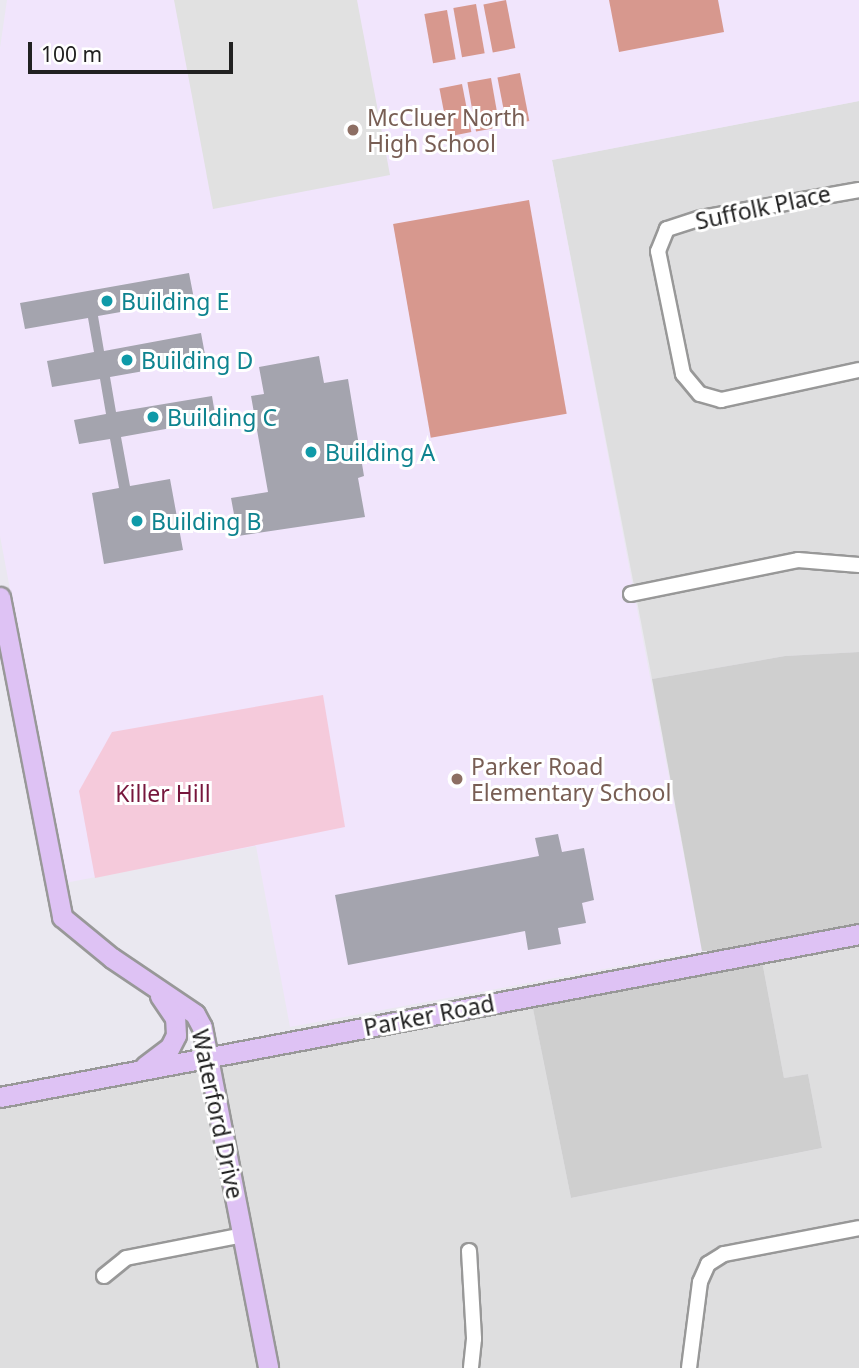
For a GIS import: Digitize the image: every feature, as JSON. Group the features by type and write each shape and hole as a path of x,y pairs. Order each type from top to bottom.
{"street":[{"name":"Suffolk Place","path":"859,190 701,218 667,229 658,251 683,374 700,394 721,400 859,370"},
{"path":"631,594 798,560 859,565"},
{"name":"Waterford Drive","path":"0,597 58,908 69,927 195,1014 210,1057 268,1368"},
{"name":"Parker Road","path":"0,1097 859,934"},
{"path":"135,1071 156,1060 176,1035 175,1018 153,986"},
{"path":"689,1368 700,1282 708,1264 724,1254 859,1228"},
{"path":"104,1276 126,1258 243,1235"},
{"path":"469,1251 474,1339 471,1368"}],"shaded area":[{"path":"7,0 859,0 859,101 552,160 702,951 290,1027 256,846 65,883 0,536 0,48"},
{"path":"174,0 357,0 390,175 213,209"},
{"path":"506,0 515,48 493,52 483,4"},
{"path":"609,0 718,0 724,32 619,52"},
{"path":"476,4 485,53 462,57 453,8"},
{"path":"447,10 456,59 433,63 424,14"},
{"path":"520,73 529,121 507,125 497,77"},
{"path":"491,78 500,127 476,131 467,82"},
{"path":"462,84 471,132 449,136 439,88"},
{"path":"859,101 859,652 785,656 652,679 552,160"},
{"path":"529,200 567,414 431,438 393,224"},
{"path":"859,652 859,925 726,951 702,951 652,679 785,656"},
{"path":"859,942 859,1368 0,1368 0,1105 532,1004 571,1198 822,1148 808,1074 784,1078 762,961"},
{"path":"762,961 784,1078 808,1074 822,1148 571,1198 532,1004"}],"green space":[{"name":"Killer Hill","path":"323,695 345,827 95,878 79,791 112,732"}],"building":[{"path":"189,273 194,299 98,316 104,351 201,333 206,360 110,377 116,412 212,396 216,420 121,437 130,486 170,479 183,550 104,564 92,493 119,488 110,439 79,444 74,420 106,414 100,379 52,387 47,361 94,352 88,318 25,329 20,303"},
{"name":"Building A","path":"319,356 324,383 348,379 364,476 358,478 365,517 238,536 231,498 268,492 251,396 264,394 259,367"},
{"name":"Parker Road Elementary School","path":"558,834 562,852 584,848 594,900 582,903 586,923 558,928 561,944 528,950 525,931 348,965 335,895 539,856 535,838"}],"place":[{"name":"McCluer North High School","path":"353,130"},
{"name":"Building E","path":"107,301"},
{"name":"Building D","path":"127,360"},
{"name":"Building C","path":"153,417"},
{"name":"Building A","path":"311,452"},
{"name":"Building B","path":"137,521"},
{"name":"Parker Road Elementary School","path":"457,779"}]}
